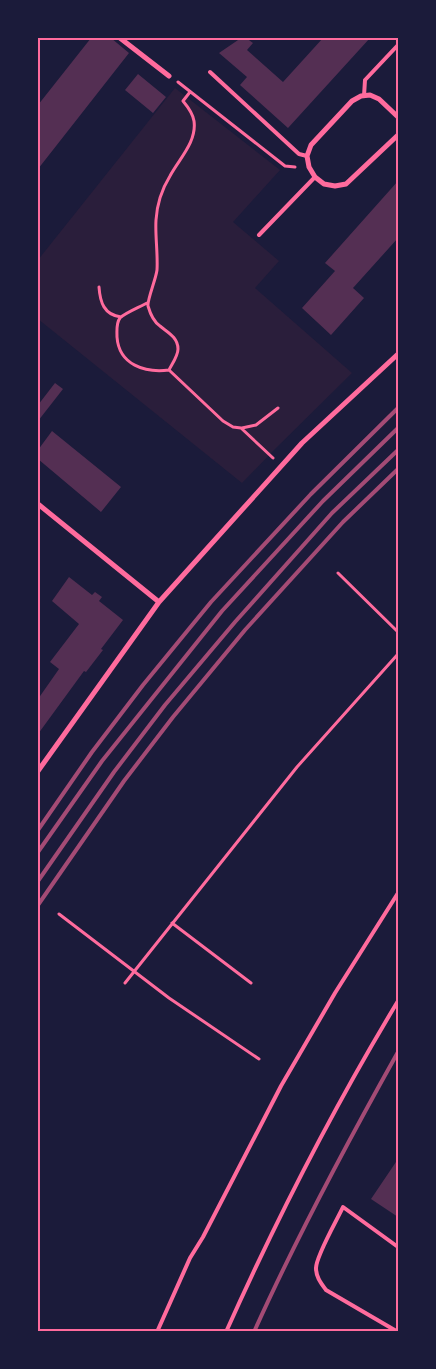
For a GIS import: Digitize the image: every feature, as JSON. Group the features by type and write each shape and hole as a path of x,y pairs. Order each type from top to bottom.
{"street":[{"path":"120,38 169,76"},
{"path":"398,117 379,99 370,95 361,96 352,102 311,145 307,156 309,167 315,177 324,184 335,186 346,184 398,135"},
{"path":"38,771 159,602 302,443 398,354"},
{"path":"38,504 159,602"}],"lane":[{"path":"364,96 365,80 398,45"},
{"path":"210,72 299,154 307,156"},
{"path":"259,235 315,177"},
{"path":"157,1332 190,1258 204,1237 281,1086 335,993 398,894"},
{"path":"226,1332 272,1232 311,1156 398,1001"},
{"path":"398,1247 343,1207 316,1267 318,1279 326,1290 398,1332"}],"path":[{"path":"169,76 285,166 309,167"},
{"path":"169,370 178,349 174,338 159,325 150,313 147,303 157,270 156,218 160,196 170,175 184,155 194,132 194,119 183,101 190,92"},
{"path":"99,287 101,302 109,314 121,317"},
{"path":"147,303 121,317 117,324 119,349 139,368 160,371 169,370 233,427 241,428 256,425 278,408"},
{"path":"241,428 282,466"},
{"path":"338,574 398,632"},
{"path":"125,983 297,767 398,654"},
{"path":"59,914 169,998 259,1059"},
{"path":"172,922 251,982"}],"shaded area":[{"path":"175,88 280,170 233,222 279,261 255,288 352,373 242,483 38,319 38,260"}],"building":[{"path":"91,38 111,38 129,53 38,169 38,105"},
{"path":"241,38 246,38 253,43 247,50 283,82 323,38 370,38 288,128 240,85 247,77 219,53"},
{"path":"138,74 166,97 153,113 125,90"},
{"path":"398,181 398,238 353,288 364,298 331,335 302,308 335,271 325,263"},
{"path":"55,383 63,389 38,421 38,405"},
{"path":"52,431 121,487 101,512 38,459 38,450"},
{"path":"69,577 92,595 95,592 102,597 99,601 123,620 101,649 103,650 86,672 84,671 38,734 38,699 59,669 50,662 79,624 52,601"},
{"path":"398,1159 398,1217 371,1199"}],"railway":[{"path":"38,830 92,752 143,685 211,602 311,494 398,408"},
{"path":"38,852 102,761 222,611 323,501 398,428"},
{"path":"38,881 114,772 165,705 235,622 332,513 398,450"},
{"path":"38,905 124,781 173,717 245,630 343,522 398,469"},
{"path":"254,1332 323,1190 398,1052"}]}
